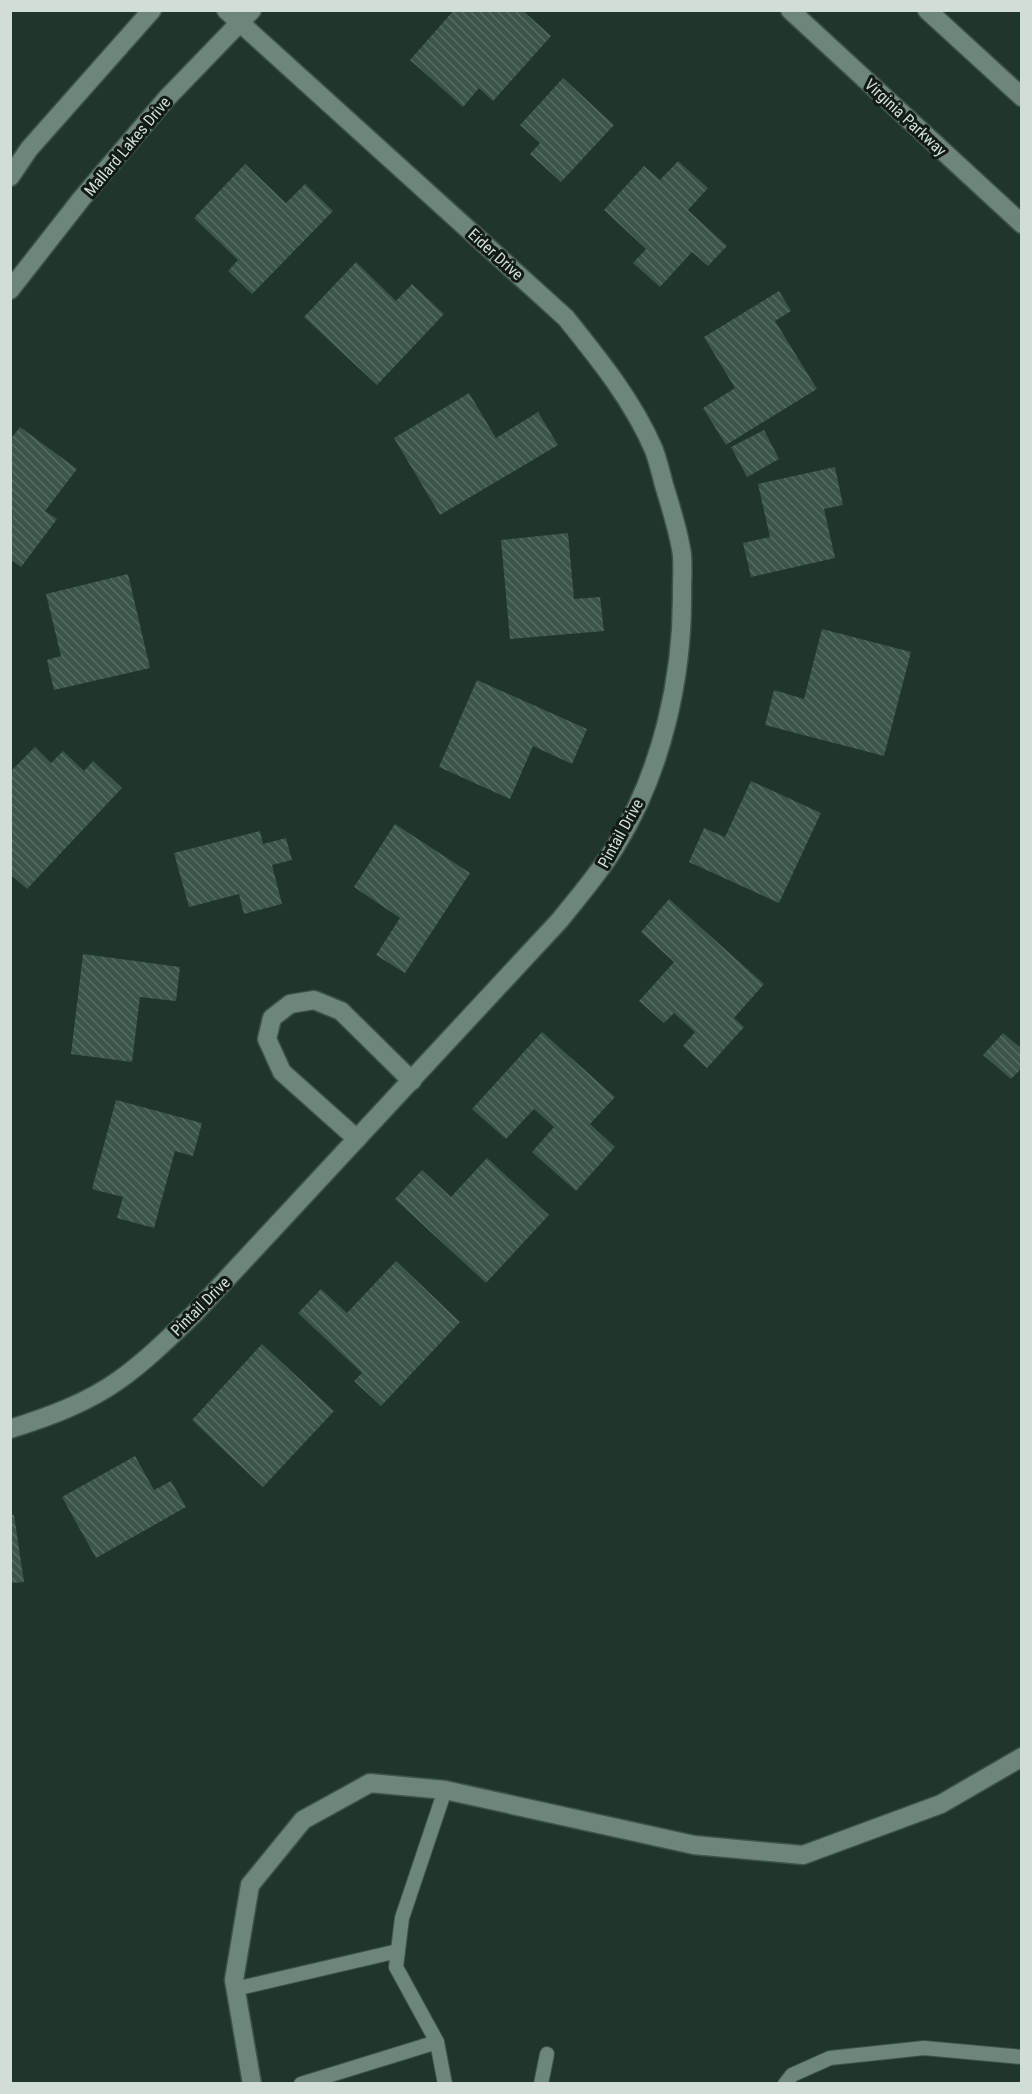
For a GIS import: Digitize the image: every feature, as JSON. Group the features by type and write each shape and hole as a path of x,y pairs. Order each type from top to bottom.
{"street":[{"path":"10,177 29,149 152,10"},
{"name":"Eider Drive","path":"226,10 246,17 566,318 600,360 626,398 654,451 682,555"},
{"name":"Virginia Parkway","path":"790,10 1022,224"},
{"path":"927,10 1022,97"},
{"name":"Mallard Lakes Drive","path":"10,290 82,198 167,98 246,17"},
{"name":"Pintail Drive","path":"10,1429 46,1417 89,1398 118,1380 156,1350 195,1313 412,1081 560,920 593,879 618,843 640,798 660,748 675,688 682,623 682,555"},
{"path":"357,1139 282,1072 267,1039 272,1018 290,1004 315,1000 341,1011 412,1081"},
{"path":"252,2084 234,1980 250,1885 303,1820 370,1783 445,1790 694,1845 803,1854 941,1804 1022,1757"}],"lane":[{"path":"445,1790 402,1918 396,1967 437,2042 445,2084"},
{"path":"235,1989 398,1951"},
{"path":"301,2084 437,2042"},
{"path":"785,2084 792,2075 830,2058 924,2048 1022,2057"},
{"path":"541,2084 547,2054"}],"building":[{"path":"454,10 522,10 551,36 493,101 479,88 463,107 410,60"},
{"path":"563,78 614,125 561,182 530,154 540,143 520,125"},
{"path":"678,161 708,188 688,210 727,246 708,266 692,252 660,287 633,263 646,249 604,210 644,166 660,180"},
{"path":"245,164 286,203 305,184 333,211 252,294 228,271 238,260 194,218"},
{"path":"356,262 396,301 412,284 444,314 377,385 304,317"},
{"path":"779,291 791,311 775,321 817,389 726,445 703,408 735,388 704,337"},
{"path":"469,393 496,438 538,412 558,445 440,515 394,438"},
{"path":"20,427 77,469 45,511 57,519 21,567 10,559 10,521 13,517 10,515 10,440"},
{"path":"764,430 779,459 747,477 731,447"},
{"path":"835,467 843,505 824,509 835,558 751,577 743,543 770,537 758,484"},
{"path":"568,533 574,599 600,597 604,631 510,639 501,540"},
{"path":"128,574 150,668 54,690 47,660 61,656 46,594"},
{"path":"822,629 911,652 884,756 765,725 774,690 804,699"},
{"path":"477,680 587,729 572,764 533,746 510,799 439,767"},
{"path":"35,747 51,763 63,751 84,771 93,761 122,788 27,889 10,874 10,772"},
{"path":"751,781 821,813 779,903 689,862 704,828 725,837"},
{"path":"395,824 470,873 405,973 376,955 400,918 354,887"},
{"path":"260,831 263,844 286,838 292,860 272,865 282,904 244,914 239,894 189,907 174,853"},
{"path":"669,899 764,984 734,1018 744,1027 707,1068 683,1046 695,1032 674,1013 664,1023 639,1001 674,962 641,932"},
{"path":"83,954 180,967 176,1001 140,997 132,1062 71,1054"},
{"path":"542,1032 615,1097 590,1124 615,1147 576,1191 532,1152 554,1127 534,1109 506,1139 472,1109"},
{"path":"1003,1033 1022,1049 1022,1068 1011,1079 983,1055"},
{"path":"116,1100 202,1123 193,1156 175,1151 154,1228 117,1218 123,1197 92,1189"},
{"path":"487,1158 549,1215 486,1283 395,1199 422,1170 451,1197"},
{"path":"396,1261 460,1322 381,1406 354,1381 362,1373 298,1313 321,1289 347,1313"},
{"path":"262,1344 334,1411 263,1487 192,1420"},
{"path":"135,1456 154,1490 171,1481 186,1507 96,1558 62,1497"},
{"path":"10,1515 14,1515 24,1582 10,1583"}]}
